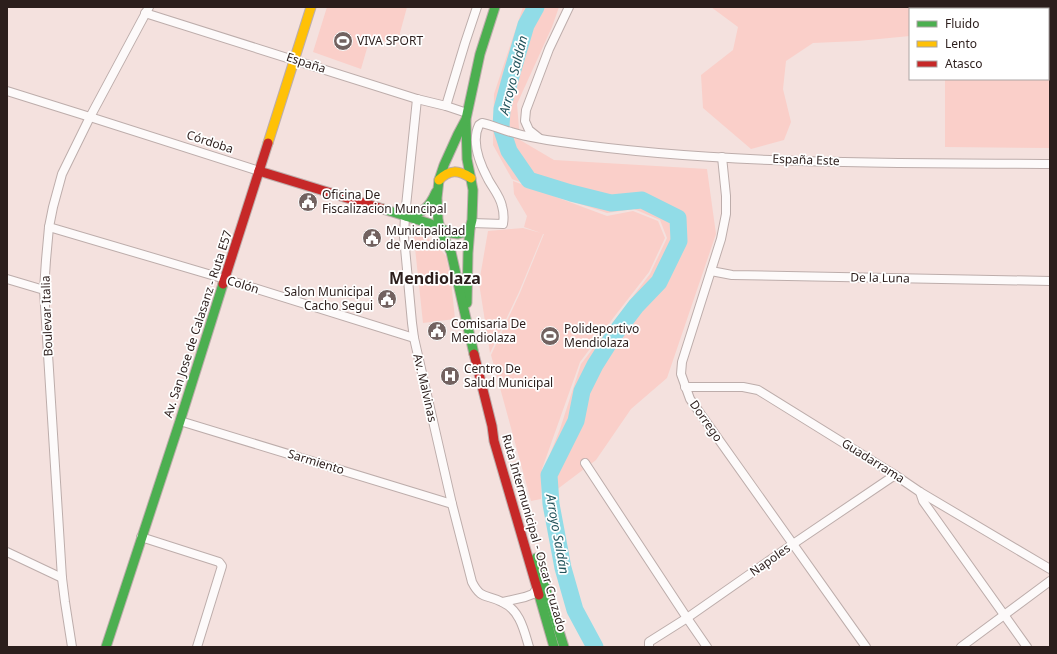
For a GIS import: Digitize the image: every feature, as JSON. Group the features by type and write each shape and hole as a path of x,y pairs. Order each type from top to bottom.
{"main road":[{"name":"Av. San Jose de Calasanz - Ruta E57","path":"106,647 180,421 311,7"},
{"name":"Ruta Intermunicipal - Oscar Cruzado","path":"495,7 480,54 466,116 450,150 439,184 437,210 440,228 451,252 492,426 494,441 554,647"},
{"name":"Ruta Intermunicipal - Oscar Cruzado","path":"466,116 466,147 473,190 467,292 467,322"},
{"name":"Córdoba","path":"259,171 440,228"},
{"path":"405,216 416,215 427,208 432,201 444,175 449,172 455,171 471,178"},
{"path":"440,228 450,234 456,235 465,232 471,226"},
{"name":"Ruta Intermunicipal - Oscar Cruzado","path":"492,426 498,439 564,647"}],"street":[{"path":"446,106 477,7"},
{"path":"539,139 529,130 525,121 526,110 549,49 569,7"},
{"name":"España","path":"147,10 417,99 446,106 466,116"},
{"name":"Boulevar Italia","path":"72,647 62,578 44,290 49,227 62,174 90,117 147,10"},
{"name":"Córdoba","path":"7,91 259,171"},
{"name":"Av. Malvinas","path":"417,99 404,237 414,338 452,504 472,582 476,590 483,596 503,602 513,610 520,620 529,647"},
{"name":"España Este","path":"471,226 503,224 504,216 502,204 481,165 476,144 476,134 479,125 482,123 495,128 539,139 647,152 722,157 834,161 1050,164"},
{"name":"Dorrego","path":"722,157 726,196 726,214 721,239 682,362 681,374 690,399 866,647"},
{"name":"Colón","path":"49,227 225,279 414,338"},
{"name":"De la Luna","path":"711,271 732,275 1050,281"},
{"path":"7,279 44,290"},
{"name":"Guadarrama","path":"686,388 743,387 758,390 920,492 1050,569"},
{"name":"Sarmiento","path":"180,421 452,504"},
{"path":"585,463 687,618 708,647"},
{"name":"Napoles","path":"649,647 649,642 687,618 895,475"},
{"path":"920,492 923,501 1027,647"},
{"path":"141,537 219,562 222,566 197,647"},
{"path":"7,552 62,578"},
{"path":"961,647 1050,582"},
{"path":"503,602 533,594 537,588"}],"shaded area":[{"name":"VIVA SPORT","path":"327,7 407,7 397,44 370,38 361,69 313,52"},
{"path":"523,7 559,7 552,27 517,104 520,140 554,160 707,169 716,234 667,378 631,409 596,460 543,500 544,469 560,429 581,364 650,274 667,238 660,220 634,209 607,213 512,179 493,145 494,94"},
{"path":"711,7 932,7 909,8 909,36 858,41 813,43 786,61 783,89 791,122 784,140 751,149 703,108 701,75 733,50 738,27"},
{"path":"1050,7 1050,148 945,147 945,80 1049,80 1049,8 945,8"},
{"name":"Polideportivo Mendiolaza","path":"513,181 607,216 633,211 658,221 665,238 649,272 580,362 542,469 541,499 531,501 491,355 520,293 544,234 519,292 490,353 479,283 488,231 523,228 541,233 524,227 527,216 514,194"},
{"path":"413,229 418,229 446,256 451,280 455,319 423,323"}],"waterway":[{"name":"Arroyo Saldán","path":"536,7 526,25 502,109 501,127 509,151 529,180 611,203 642,200 678,218 679,241 659,282 636,306 614,335 595,365 582,391 576,421 549,475 551,504 563,568 575,610 595,647"}],"traffic: fast":[{"path":"474,354 451,252 440,229 437,198 439,180 444,165 466,119 480,54 495,7"},
{"path":"466,121 467,159 473,190 472,220 468,253 467,303"},
{"path":"406,216 425,209 431,202 436,192"},
{"path":"383,209 428,223 451,233 462,233 470,228"},
{"path":"106,647 223,284"},
{"path":"536,558 564,647"},
{"path":"539,595 554,647"}],"traffic: slow":[{"path":"268,143 311,7"},
{"path":"439,180 451,172 462,173 471,178"}],"traffic: jam":[{"path":"223,284 268,143"},
{"path":"259,171 383,209"},
{"path":"474,354 492,426 494,441 539,595"}],"place":[{"name":"VIVA SPORT","path":"343,41"},
{"name":"Oficina De Fiscalizacion Muncipal","path":"308,202"},
{"name":"Municipalidad de Mendiolaza","path":"372,238"},
{"name":"Salon Municipal Cacho Segui","path":"387,299"},
{"name":"Comisaria De Mendiolaza","path":"437,331"},
{"name":"Polideportivo Mendiolaza","path":"550,336"},
{"name":"Centro De Salud Municipal","path":"450,376"}],"district":[{"name":"Mendiolaza","path":"435,278"}]}
